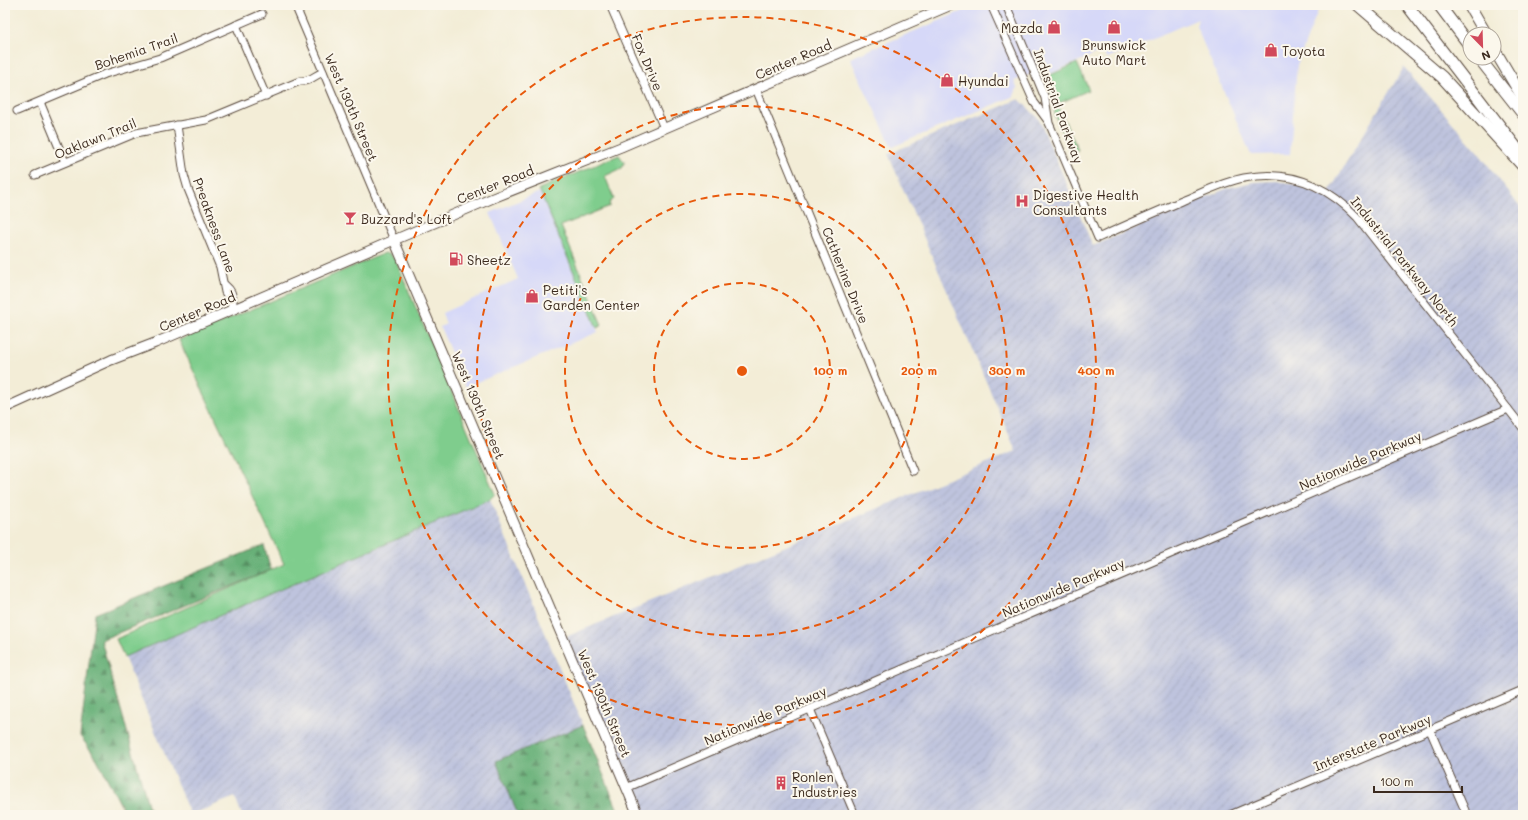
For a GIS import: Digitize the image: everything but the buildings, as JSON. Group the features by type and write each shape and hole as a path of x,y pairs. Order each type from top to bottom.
{"highway":[{"path":"1358,5 1442,77 1523,166"},
{"path":"1406,5 1523,156"},
{"path":"1439,5 1462,35"},
{"path":"1469,5 1481,26"},
{"path":"1502,63 1523,98"},
{"path":"1485,66 1523,114"}],"main road":[{"name":"Center Road","path":"5,408 111,360 155,344 234,306 664,128 952,5"},
{"name":"West 130th Street","path":"394,240 638,815"}],"street":[{"name":"West 130th Street","path":"295,5 320,73 394,240"},
{"name":"Fox Drive","path":"610,5 664,128"},
{"path":"991,5 1034,102 1049,123"},
{"name":"Industrial Parkway","path":"1006,5 1036,76 1044,98 1049,123 1098,238"},
{"name":"Bohemia Trail","path":"17,111 105,74 160,58 262,14"},
{"path":"236,25 266,96"},
{"name":"Oaklawn Trail","path":"35,175 136,133 206,120 300,81 305,82 314,78 320,73"},
{"name":"Catherine Drive","path":"756,89 913,471"},
{"path":"40,102 65,162"},
{"name":"Preakness Lane","path":"177,125 186,181 220,267 225,285 233,296 234,306"},
{"name":"Industrial Parkway North","path":"1098,238 1222,184 1244,178 1265,175 1280,176 1317,186 1337,199 1357,217 1523,428"},
{"name":"Nationwide Parkway","path":"626,788 1508,409"},
{"name":"Interstate Parkway","path":"1230,815 1523,690"},
{"path":"810,709 855,815"},
{"path":"1430,730 1467,815"}],"shaded area":[{"path":"977,5 1320,5 1297,65 1290,154 1251,155 1196,26 1198,19 1107,58 1102,51 1043,77 1040,70 1014,81 1017,88 1014,96 892,147 850,58"},
{"path":"1404,67 1478,152 1523,211 1523,815 639,815 563,638 1016,451 888,154 1019,99 1039,119 1093,246 1228,188 1253,182 1277,181 1298,185 1326,197"},
{"name":"Petiti's Garden Center","path":"540,192 598,332 466,387 440,327 446,324 442,313 518,279 490,213"},
{"path":"490,499 583,725 496,761 518,815 242,815 235,797 190,815 124,657"}],"green space":[{"path":"1077,63 1089,90 1057,104 1078,150 1071,153 1055,115 1051,90 1045,78"},
{"path":"619,155 625,163 622,168 605,176 614,199 609,203 610,206 561,226 602,325 597,328 539,189"},
{"path":"385,253 391,255 396,261 495,494 490,499 124,657 116,639 284,564 179,340"},
{"path":"264,545 271,570 101,640 151,815 126,815 97,759 80,736 95,614"},
{"path":"583,725 620,815 518,815 496,761"}],"place":[{"name":"Mazda","path":"1054,27"},
{"name":"Brunswick Auto Mart","path":"1114,27"},
{"name":"Toyota","path":"1271,50"},
{"name":"Hyundai","path":"947,80"},
{"name":"Digestive Health Consultants","path":"1022,201"},
{"name":"Buzzard's Loft","path":"350,218"},
{"name":"Sheetz","path":"456,259"},
{"name":"Petiti's Garden Center","path":"532,296"},
{"name":"Ronlen Industries","path":"781,783"}]}
